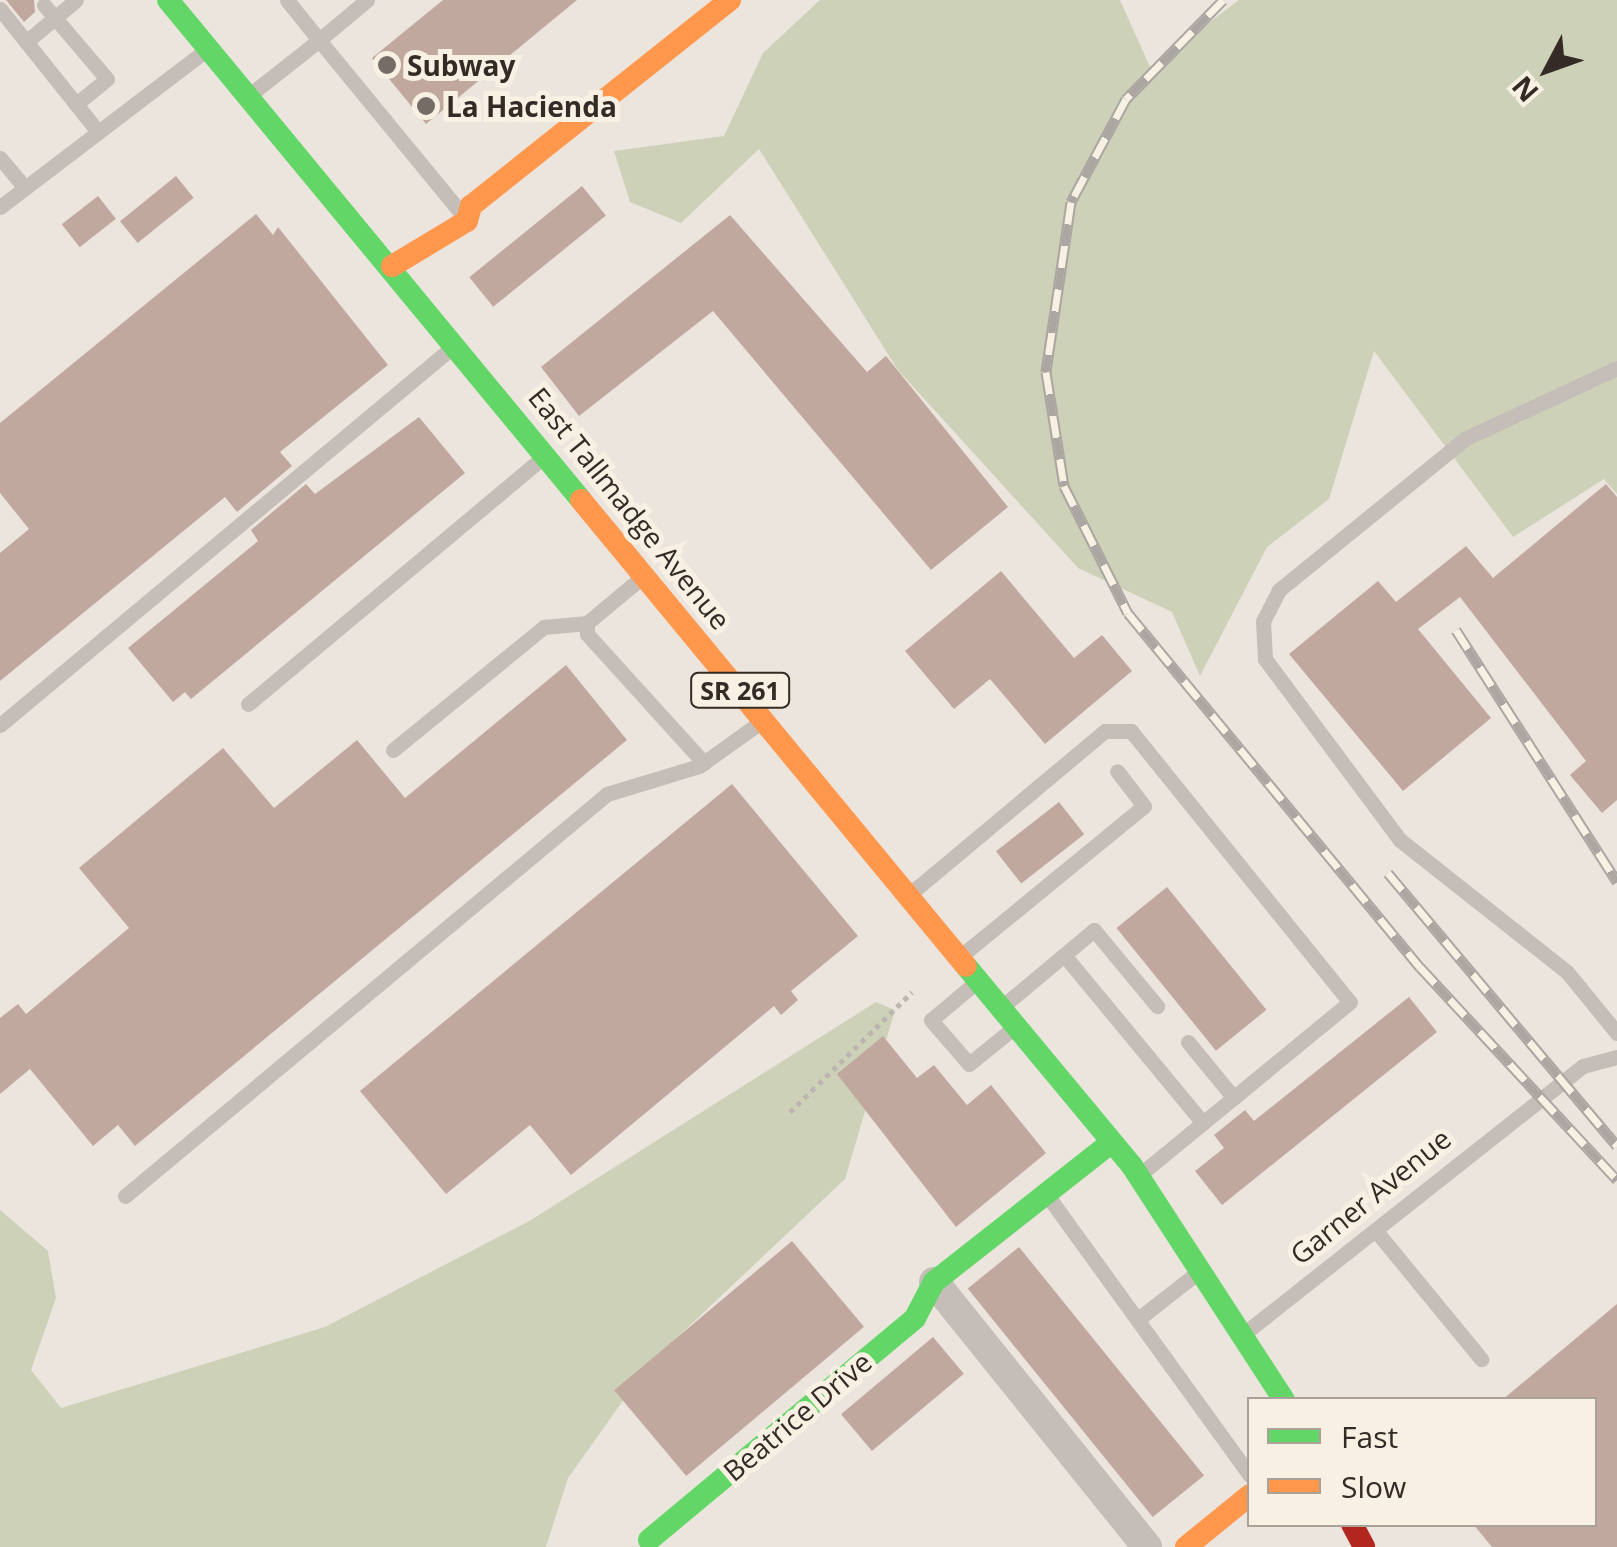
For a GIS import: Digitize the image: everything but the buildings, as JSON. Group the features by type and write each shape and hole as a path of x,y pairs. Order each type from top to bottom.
{"main road":[{"name":"East Tallmadge Avenue","path":"168,0 392,266 1112,1142 1204,1267 1282,1397"},
{"path":"392,266 467,220 471,206 730,0"},
{"name":"Beatrice Drive","path":"649,1540 915,1318 934,1282 1112,1142"},
{"path":"1186,1547 1247,1496"}],"street":[{"path":"934,1282 1147,1547"}],"lane":[{"path":"26,42 50,12 76,0"},
{"path":"287,0 467,220"},
{"path":"249,96 367,0"},
{"path":"0,10 94,128"},
{"path":"50,12 107,79 76,104"},
{"path":"0,207 94,128 129,113 208,48"},
{"path":"0,158 24,186"},
{"path":"0,725 456,344"},
{"path":"1617,368 1466,438 1279,590 1263,621 1265,659 1400,840 1567,972 1617,1032"},
{"path":"248,704 546,454"},
{"path":"394,750 544,627 587,623 646,574"},
{"path":"587,623 587,634 704,763"},
{"path":"125,1196 607,794 704,763 765,720"},
{"path":"908,895 1105,731 1131,731 1350,1002 1139,1176"},
{"path":"959,958 1144,806 1117,771"},
{"path":"978,980 931,1020 969,1064 1064,955 1094,930 1158,1006"},
{"path":"1064,955 1203,1123"},
{"path":"1188,1042 1234,1098"},
{"name":"Garner Avenue","path":"1246,1332 1582,1066 1617,1057"},
{"path":"1046,1194 1142,1316 1247,1472"},
{"path":"1376,1231 1481,1360"},
{"path":"1142,1316 1204,1267"}],"path":[{"path":"790,1112 912,992"}],"green space":[{"path":"820,0 1120,0 1150,67 1239,0 1617,0 1617,494 1604,479 1513,537 1374,351 1329,499 1267,547 1200,676 1172,612 1078,568 898,370 759,149 681,223 630,202 614,151 724,136 763,53"},
{"path":"876,1002 895,1010 845,1179 649,1364 568,1478 546,1547 0,1547 0,1210 48,1251 56,1298 31,1370 61,1408 325,1327 531,1220"}],"railway":[{"path":"1223,0 1126,99 1071,202 1046,372 1064,486 1128,613 1420,967 1617,1180"},
{"path":"1456,630 1617,882"},
{"path":"1388,873 1617,1146"}],"traffic: fast":[{"path":"168,0 581,500"},
{"path":"966,966 1132,1166 1282,1397"},
{"path":"649,1540 915,1318 934,1282 1112,1142"}],"traffic: slow":[{"path":"392,266 467,221 471,206 730,0"},
{"path":"581,500 966,966"},
{"path":"1186,1547 1247,1497"}],"traffic: jam":[{"path":"1354,1527 1364,1547"}],"place":[{"name":"Subway","path":"387,65"},
{"name":"La Hacienda","path":"426,106"}]}
